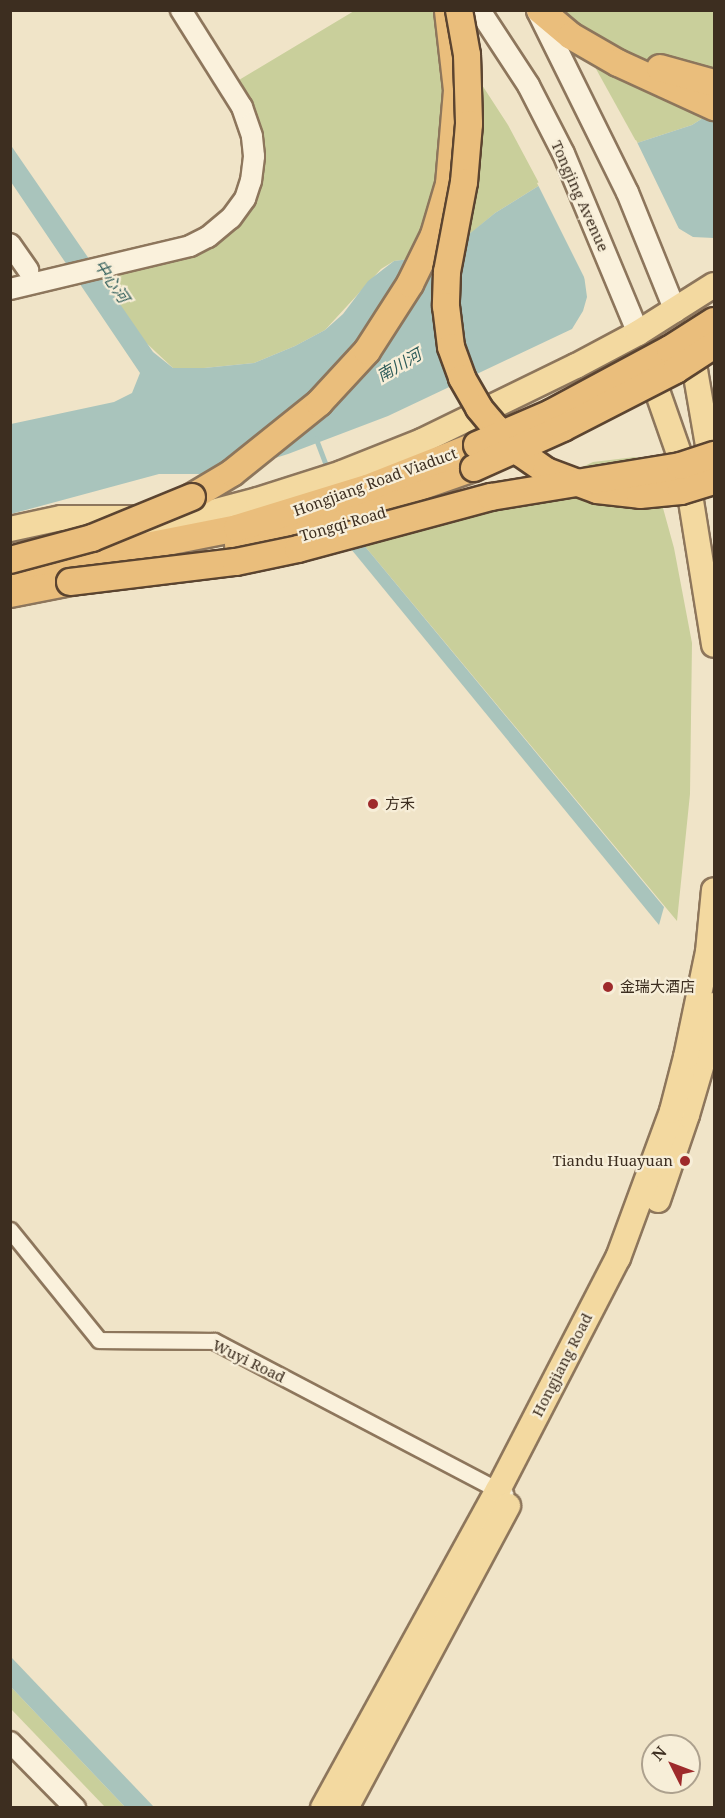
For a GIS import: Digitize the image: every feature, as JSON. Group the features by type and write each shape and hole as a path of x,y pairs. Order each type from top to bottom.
{"highway":[{"path":"10,562 92,538 192,497 232,473 270,445 319,403 367,351 410,284 434,235 449,184 457,90 448,10"},
{"path":"459,10 467,56 469,124 464,182 447,272 446,306 451,347 462,378 479,408 495,427 522,454 546,471 597,490 640,495 681,491 714,481"},
{"path":"538,10 571,36 618,63 714,107"},
{"path":"557,10 585,31 624,52 661,68 714,83"},
{"name":"Hongjiang Road Viaduct","path":"10,573 237,528 367,488 425,467 551,413 670,349 714,321"},
{"name":"Hongjiang Road Viaduct","path":"10,594 288,533 428,485 563,429 676,370 714,345"},
{"path":"70,582 236,562 298,549 491,497 680,466 714,455"}],"main road":[{"name":"Tongjing Avenue","path":"479,10 528,85 563,153 638,333 657,393"},
{"path":"538,10 654,253 675,311 705,364 714,492"},
{"path":"10,562 215,512 342,473 422,441 576,366 638,333 714,285"},
{"name":"Tongqi Road","path":"10,601 259,549 385,513 476,478 657,393 705,364"},
{"path":"657,393 687,476 714,645"},
{"path":"10,529 61,518 170,519 215,512"},
{"name":"Hongjiang Road","path":"346,1808 505,1494 618,1258 672,1112 708,952 714,890"},
{"name":"Hongjiang Road","path":"323,1808 505,1494 634,1263 687,1115 704,1057 714,1005"}],"street":[{"path":"10,289 190,246 219,229 231,218 245,199 251,180 254,156 252,136 242,107 181,10"},
{"path":"10,244 28,270"},
{"name":"Wuyi Road","path":"10,1230 99,1340 214,1341 505,1494"},
{"path":"10,1742 75,1808"}],"green space":[{"path":"354,11 434,11 508,125 540,185 495,213 458,244 431,256 394,261 381,269 325,330 295,346 254,363 204,368 173,368 141,338 101,278 166,260 218,236 259,166 234,83"},
{"path":"564,11 714,11 714,111 692,125 637,143"},
{"path":"635,457 644,460 652,468 674,548 692,643 690,794 677,921 363,544 501,505 593,462"},
{"path":"10,1687 125,1807 105,1807 11,1709"}],"water":[{"name":"南川河","path":"714,111 714,238 693,237 678,228 584,275 587,297 583,311 572,329 388,416 288,454 237,470 204,474 159,474 11,514 11,424 114,402 132,393 140,373 11,182 10,144 153,352 173,368 204,368 254,363 295,346 325,330 343,314 368,281 394,261 431,256 457,244 495,213 540,185 637,143 692,125"},
{"path":"363,544 664,907 659,925 351,549"},
{"path":"10,1657 154,1807 125,1807 11,1687"}],"pier":[{"path":"636,140 681,233 678,231 587,277 588,285 537,183"}],"waterway":[{"path":"316,438 328,470"}],"place":[{"name":"方禾","path":"373,804"},
{"name":"金瑞大酒店","path":"608,987"},
{"name":"Tiandu Huayuan","path":"685,1161"}],"water label":[{"name":"中心河","path":"112,281"}]}
